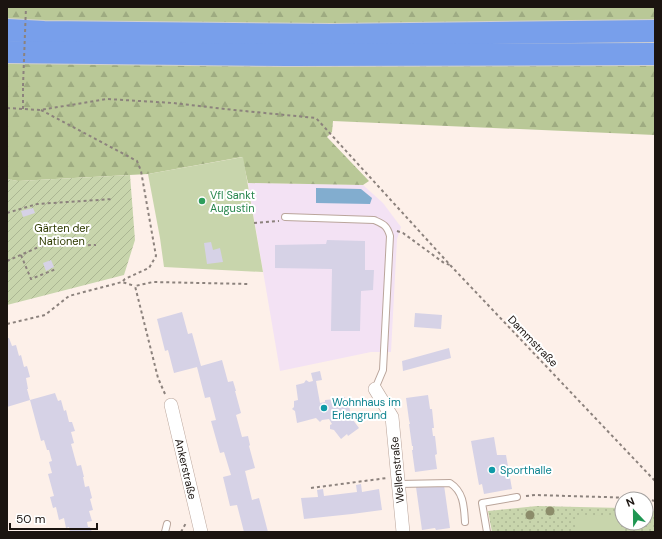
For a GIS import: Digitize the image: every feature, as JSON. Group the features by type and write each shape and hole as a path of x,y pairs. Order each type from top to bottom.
{"highway":[{"path":"7,30 44,32 323,34 655,32"},
{"path":"7,52 287,55 655,54"}],"street":[{"name":"Wellenstraße","path":"375,389 392,417 403,532"},
{"name":"Ankerstraße","path":"171,405 201,532"}],"lane":[{"path":"285,218 374,220 382,223 388,229 390,236 384,370 375,389"},
{"path":"398,480 450,483 455,486 459,492 463,504 465,522"},
{"path":"487,532 482,502 517,497"},
{"path":"164,532 167,524"}],"path":[{"path":"23,109 26,7"},
{"path":"7,108 40,110 107,99 173,103 316,118 451,266"},
{"path":"7,324 45,314 70,296 122,282 125,279 149,268 156,256 141,171 136,161 40,110"},
{"path":"7,212 37,204 113,199"},
{"path":"254,223 280,221 285,218"},
{"name":"Dammstraße","path":"388,229 403,233 444,263 451,266 655,480"},
{"path":"7,261 41,246 96,245"},
{"path":"21,255 31,279 56,269"},
{"path":"122,282 135,286 153,282 249,284"},
{"path":"135,286 158,378 171,405"},
{"path":"311,488 398,480"},
{"path":"517,497 535,495 614,497"}],"shaded area":[{"path":"248,183 363,185 383,203 401,227 397,239 391,352 371,352 280,371"}],"green space":[{"path":"7,7 655,7 655,135 333,121 332,132 327,137 369,181 363,185 248,183 242,157 148,174 18,181 7,179"},
{"name":"Vfl Sankt Augustin","path":"243,157 263,272 164,267 148,174"},
{"name":"Gärten der Nationen","path":"130,175 135,240 124,275 7,305 7,179 18,181"},
{"path":"537,506 614,508 614,531 654,531 654,511 655,532 492,532 488,511"},
{"path":"614,515 614,531 620,532 576,532 576,516"}],"water":[{"path":"316,188 361,189 372,198 370,204 316,203"}],"building":[{"path":"33,208 35,213 23,217 21,211"},
{"path":"327,240 365,241 365,270 374,270 373,290 361,291 360,331 331,331 332,269 275,268 275,245 326,244"},
{"path":"211,242 213,250 220,248 223,262 207,264 204,243"},
{"path":"51,260 54,267 46,271 43,263"},
{"path":"182,312 188,334 192,333 201,366 222,360 228,382 233,381 241,413 236,415 242,437 248,436 255,468 245,471 252,500 259,498 268,532 244,532 237,505 230,506 223,477 231,475 224,452 220,453 211,421 216,420 210,397 205,398 197,367 174,373 168,350 165,351 157,319"},
{"path":"415,313 442,315 441,329 414,327"},
{"path":"7,338 9,338 12,346 16,345 19,356 21,355 24,367 27,366 30,377 26,378 30,400 7,407"},
{"path":"449,348 451,358 403,371 402,361"},
{"name":"Wohnhaus im Erlengrund","path":"320,371 322,380 316,381 320,403 325,402 325,400 336,399 338,396 340,398 345,397 346,405 349,405 351,416 354,416 353,420 359,428 341,439 334,430 330,429 330,425 332,424 329,419 322,420 320,422 316,418 297,423 295,411 292,409 294,407 294,401 298,400 296,385 304,383 306,380 309,382 313,381 311,373"},
{"path":"55,393 58,401 61,400 64,411 66,410 69,422 72,422 75,431 71,432 74,443 71,444 77,466 81,465 85,487 89,486 92,498 90,499 93,510 89,511 92,521 87,522 88,527 90,527 92,532 70,532 69,527 66,528 64,518 59,520 56,507 53,508 50,497 54,496 48,474 52,473 49,462 52,461 44,440 41,441 30,400"},
{"path":"428,395 430,409 432,409 434,428 432,428 433,436 435,436 437,469 415,472 406,398"},
{"name":"Sporthalle","path":"494,437 497,455 506,455 512,489 484,494 482,484 479,485 471,441"},
{"path":"361,484 362,492 379,489 382,510 304,519 301,498 318,497 317,490 323,489 324,496 357,492 356,485"},
{"path":"430,485 431,487 444,485 450,528 422,530 416,487"}],"place":[{"name":"Vfl Sankt Augustin","path":"202,201"},
{"name":"Wohnhaus im Erlengrund","path":"324,408"},
{"name":"Sporthalle","path":"492,470"}]}
